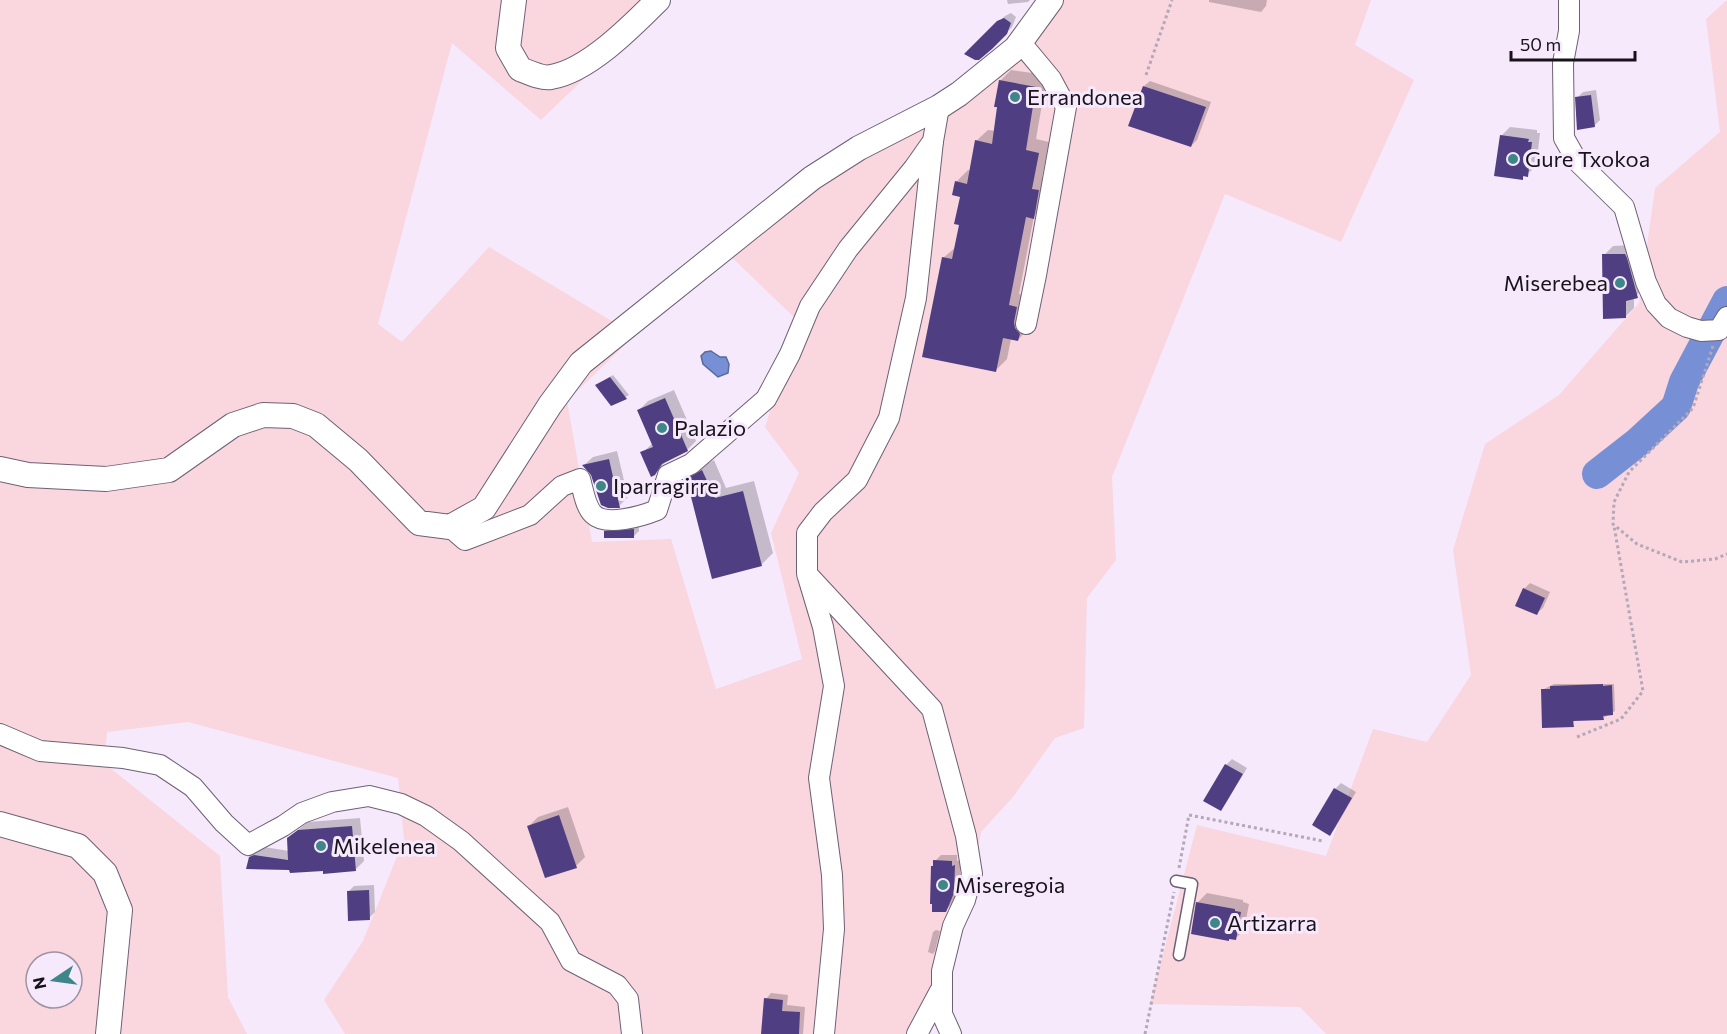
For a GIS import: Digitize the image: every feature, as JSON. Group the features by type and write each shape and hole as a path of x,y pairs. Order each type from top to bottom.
{"street":[{"path":"514,0 508,48 520,69 548,78 580,68 637,21 658,0"},
{"path":"450,527 484,508 550,405 581,363 812,178 859,148 939,107 959,94 1017,48 1051,0"},
{"path":"1569,0 1569,31 1563,63 1564,138 1577,161 1624,207 1646,282 1656,304 1670,318 1687,327 1701,331 1723,324"},
{"path":"1021,43 1051,79 1066,107 1026,324"},
{"path":"824,1034 834,929 832,875 819,778 834,686 823,627 807,574 807,533 823,512 857,480 889,418 916,298 933,141 939,107"},
{"path":"0,469 28,475 106,479 169,470 233,425 263,415 293,416 315,425 358,460 419,523 450,527 465,540 530,515 562,486 580,479 589,508 601,519 617,520 643,516 657,510 668,475 691,464 766,399 790,354 810,306 848,249 933,141"},
{"path":"807,574 932,709 966,836 972,873 965,900 953,926 942,971 942,1014 951,1034"},
{"path":"0,734 40,751 123,758 160,765 193,788 224,824 248,845 302,813 332,802 369,796 401,804 426,816 461,841 549,922 571,961 617,985 628,999 632,1034"},
{"path":"0,824 78,846 105,873 120,909 108,1034"},
{"path":"918,1034 942,987"}],"lane":[{"path":"1176,881 1192,884 1179,955"}],"path":[{"path":"1146,75 1172,0"},
{"path":"1577,737 1621,719 1643,691 1613,524 1614,502 1629,472 1693,408 1723,324"},
{"path":"1613,524 1637,544 1682,562 1715,559 1727,554"}],"shaded area":[{"path":"0,0 666,0 541,120 452,43 378,324 402,342 489,247 635,335 567,401 592,542 671,539 716,689 802,659 771,533 799,473 765,427 798,321 723,249 1037,31 1044,0 1371,0 1355,45 1414,80 1341,242 1225,194 1112,477 1116,560 1087,598 1084,728 1055,738 1013,797 981,832 965,923 916,1034 345,1034 324,1000 363,941 404,839 398,778 188,722 107,732 104,763 220,856 228,997 247,1034 0,1034"},
{"path":"1727,0 1727,1034 1326,1034 1300,1007 1150,1004 1197,825 1326,856 1373,729 1427,742 1471,675 1453,550 1485,444 1559,395 1639,303 1655,188 1720,132 1706,19"}],"water":[{"path":"711,351 720,357 726,357 729,364 728,373 718,377 703,364 701,356"}],"building":[{"path":"1004,18 1011,23 1007,34 992,49 979,60 964,54 997,21"},
{"path":"999,80 1036,87 1026,150 1039,153 1032,189 1039,190 1034,219 1026,217 1009,305 1017,307 1014,322 1020,334 1018,341 1003,338 996,372 922,357 942,257 952,259 959,225 954,224 960,197 952,195 955,181 967,184 975,140 992,144 997,107 994,107"},
{"path":"1143,86 1206,107 1191,147 1128,126"},
{"path":"1591,95 1595,127 1577,130 1575,97"},
{"name":"Gure Txokoa","path":"1500,135 1529,139 1528,142 1532,142 1528,177 1523,176 1523,180 1494,176"},
{"name":"Miserebea","path":"1602,254 1625,254 1627,258 1638,298 1626,301 1626,318 1603,319"},
{"path":"610,377 627,399 611,406 595,385"},
{"name":"Palazio","path":"665,398 688,451 662,464 651,477 640,452 653,447 637,410"},
{"name":"Iparragirre","path":"609,459 620,508 608,508 601,505 591,475 582,465"},
{"path":"702,470 715,498 743,491 762,566 712,579 690,493 681,497 678,483"},
{"path":"634,529 634,538 604,538 604,531"},
{"path":"1523,588 1545,598 1537,615 1515,606"},
{"path":"1603,684 1603,686 1612,685 1613,715 1603,716 1604,720 1573,721 1574,727 1542,728 1541,689 1550,689 1550,686"},
{"path":"1225,764 1243,774 1221,811 1203,801"},
{"path":"1334,788 1352,798 1330,836 1312,825"},
{"path":"559,815 577,868 545,878 527,826"},
{"name":"Mikelenea","path":"352,826 356,871 323,874 323,871 290,873 289,870 246,869 249,857 254,855 288,860 287,838 298,830"},
{"name":"Miseregoia","path":"933,860 952,861 952,866 955,865 954,893 946,912 932,912 932,904 930,904"},
{"path":"369,890 370,920 348,921 347,891"},
{"name":"Artizarra","path":"1196,902 1241,912 1236,940 1229,939 1229,941 1191,934"},
{"path":"764,998 783,1000 782,1011 800,1012 799,1034 761,1034"}],"waterway":[{"path":"1597,474 1638,442 1676,407 1684,382 1727,301"}],"place":[{"name":"Errandonea","path":"1015,97"},
{"name":"Gure Txokoa","path":"1513,159"},
{"name":"Miserebea","path":"1620,283"},
{"name":"Palazio","path":"662,428"},
{"name":"Iparragirre","path":"601,486"},
{"name":"Mikelenea","path":"321,846"},
{"name":"Miseregoia","path":"943,885"},
{"name":"Artizarra","path":"1215,923"}]}
